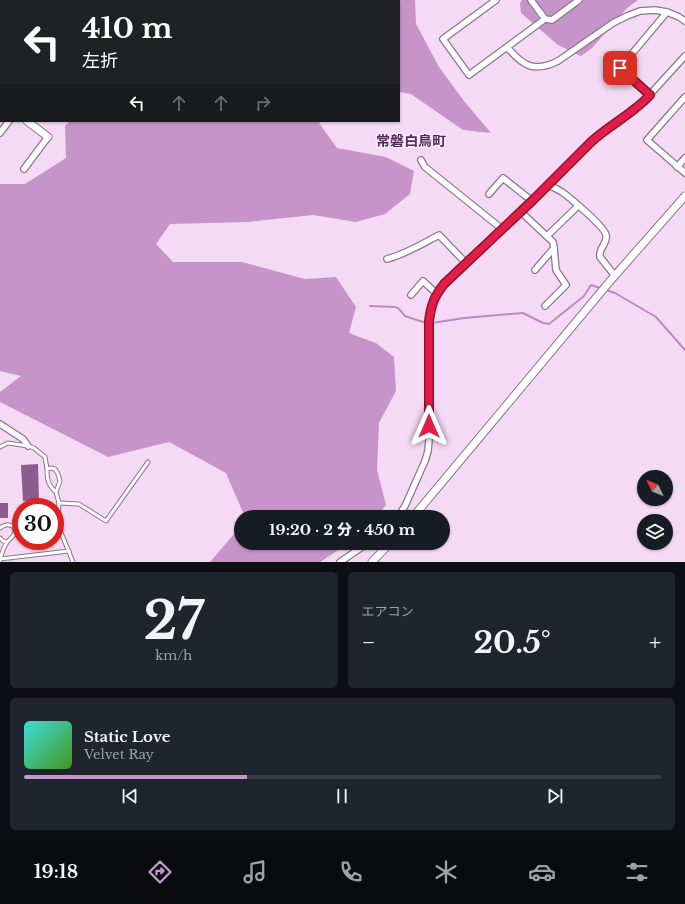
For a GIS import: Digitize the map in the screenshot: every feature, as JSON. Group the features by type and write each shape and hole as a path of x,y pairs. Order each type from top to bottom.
{"street":[{"path":"496,0 443,39 469,75 545,19 552,20 579,0"},
{"path":"531,0 545,19"},
{"path":"507,47 515,57 522,62 530,67 539,68 558,62 613,23 640,11 655,10 667,12 685,21"},
{"path":"650,95 620,68 667,12"},
{"path":"402,510 428,451 430,365 429,323 431,308 437,294 444,284 521,212 594,138 639,105 650,95 685,56"},
{"path":"685,97 647,140 685,173"},
{"path":"0,133 8,122"},
{"path":"24,169 48,137 27,122"},
{"path":"677,167 685,158"},
{"path":"421,160 426,167 502,229"},
{"path":"489,194 503,178 532,201"},
{"path":"548,185 563,193 605,231 607,235 599,255 615,276"},
{"path":"419,510 615,276 685,196"},
{"path":"547,236 578,206"},
{"path":"521,212 553,242 556,270 566,285 545,306"},
{"path":"387,259 410,251 439,235 466,263"},
{"path":"535,270 554,248"},
{"path":"411,295 423,281 437,294"},
{"path":"0,424 23,439 28,446"},
{"path":"340,562 358,550"},
{"path":"372,562 383,550"}],"lane":[{"path":"0,447 8,443 34,448 44,457 50,487 56,492 58,498"},
{"path":"64,503 79,504 106,521 148,462"},
{"path":"47,469 55,469 58,474 60,481 56,492"},
{"path":"1,526 11,525 15,529 14,535 9,541 6,542 0,560 69,552"},
{"path":"0,538 6,542"},
{"path":"64,540 73,562"},
{"path":"19,557 19,562"}],"shaded area":[{"path":"400,0 415,0 416,24 439,67 464,101 491,133 463,130 411,94 400,92"},
{"path":"522,0 638,0 627,8 592,48 581,56 558,45 521,13 520,3"},
{"path":"69,122 320,122 319,123 337,148 386,157 414,171 410,194 385,214 356,222 313,215 247,222 170,224 156,244 173,262 242,262 305,279 336,277 356,307 349,333 376,343 394,357 396,391 379,423 377,470 386,505 382,510 242,510 226,473 169,442 108,457 0,402 0,392 21,376 0,371 0,184 25,184 66,158 65,126"},
{"path":"234,534 234,550 338,550 320,562 210,562"}],"building":[{"path":"38,464 39,498 23,498 21,465"},
{"path":"0,503 8,503 8,518 0,518"}],"waterway":[{"path":"370,306 396,307 405,316 426,323 523,313 543,323 549,324 584,296 591,285 615,293 656,317 685,350"}],"district":[{"name":"常磐白鳥町","path":"411,141"}],"route":[{"path":"429,426 429,321 431,308 437,294 444,284 532,201 591,142 650,95 620,68"}]}
